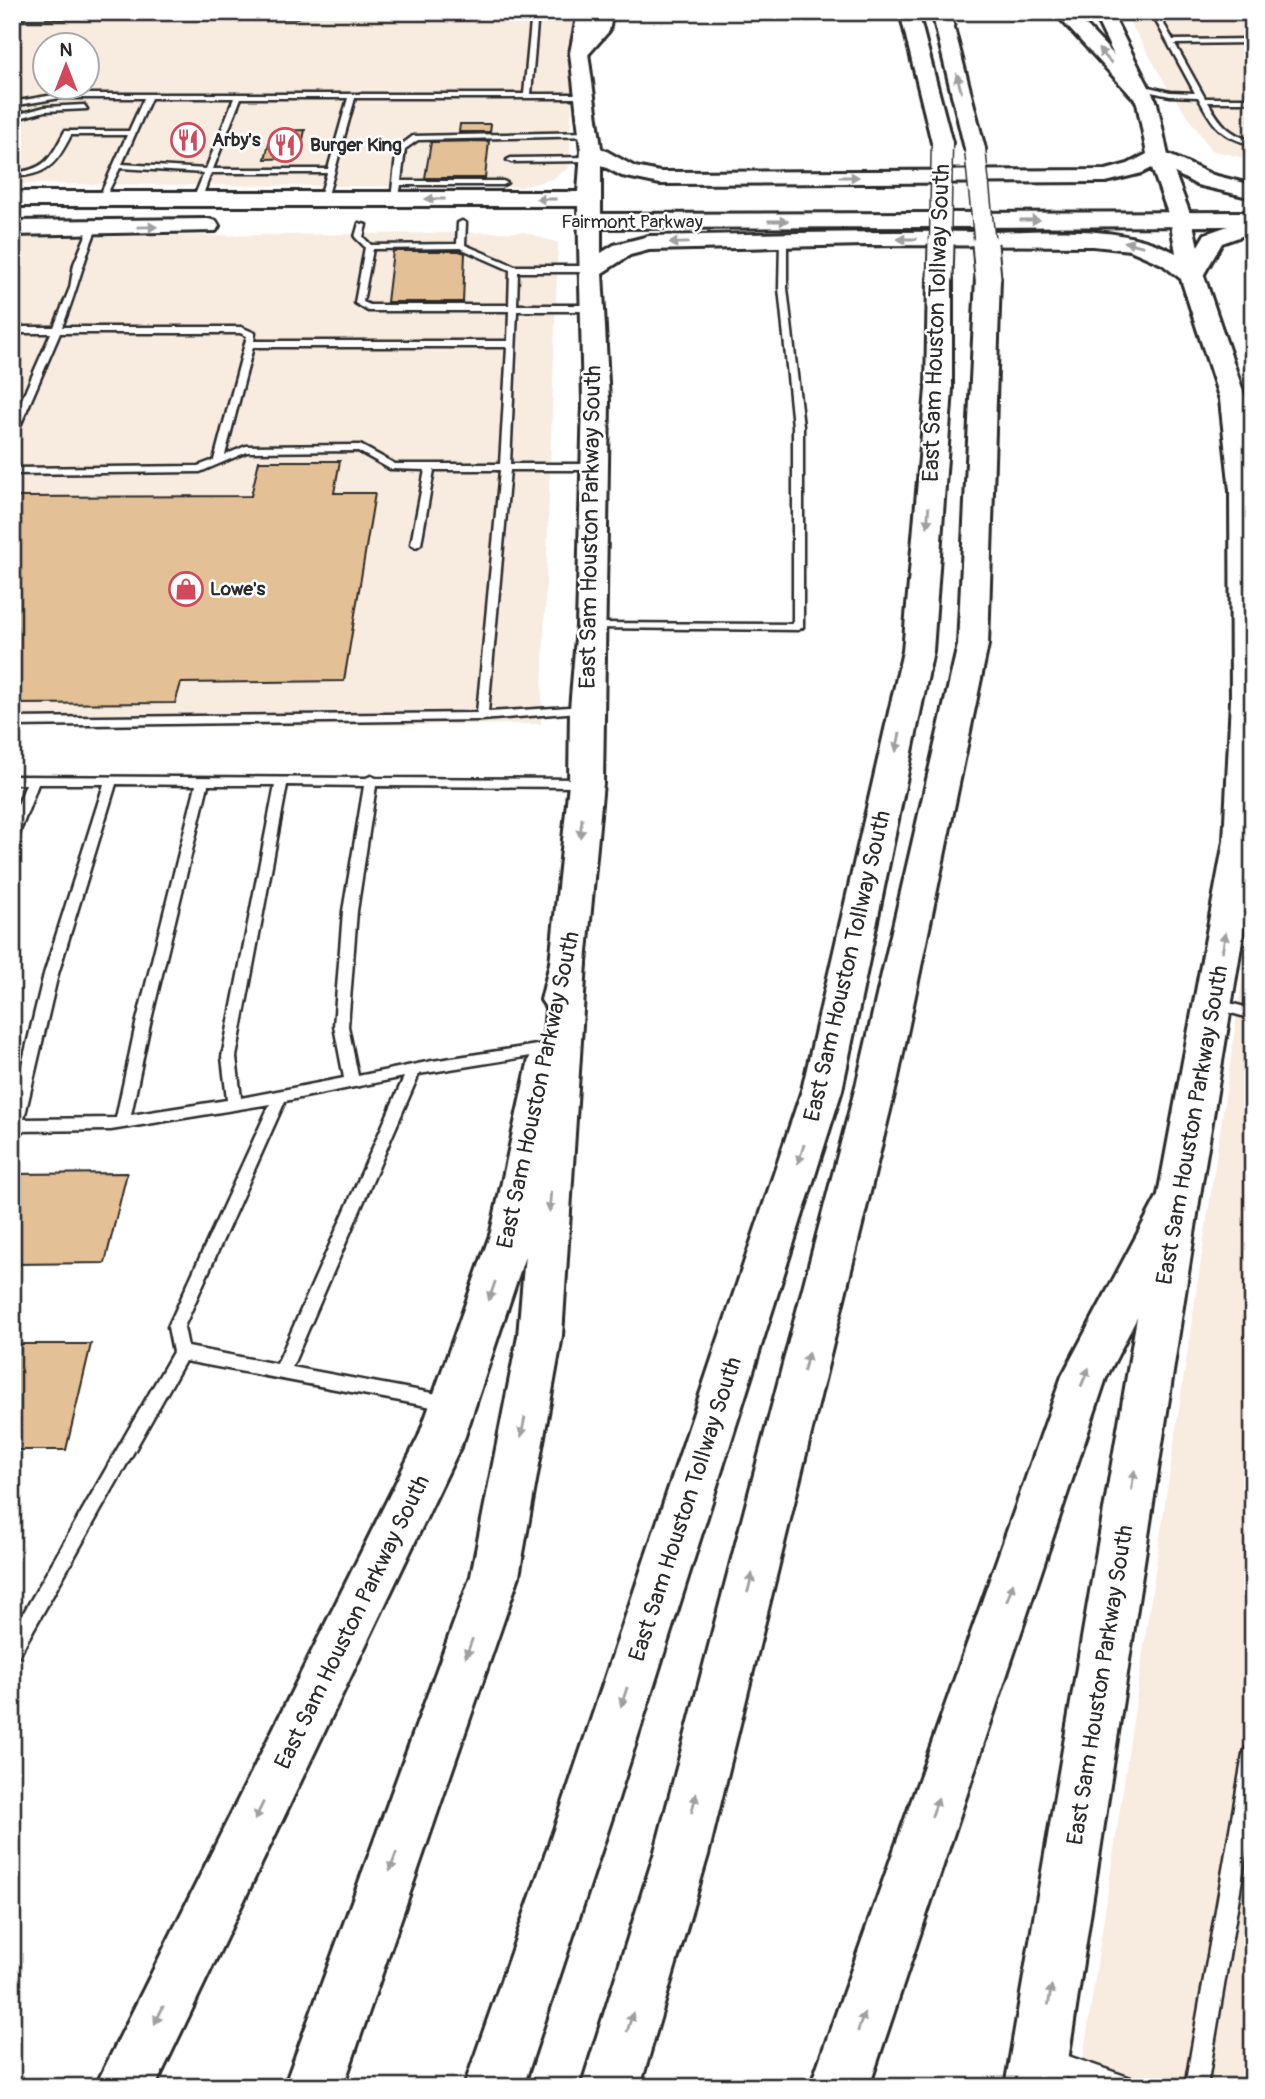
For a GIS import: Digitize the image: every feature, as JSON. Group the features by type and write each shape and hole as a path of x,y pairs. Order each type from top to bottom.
{"main road":[{"name":"East Sam Houston Parkway South","path":"124,2087 441,1439 512,1232 568,963 586,783 586,709 592,626 596,467 592,269 588,210 591,148 579,54 587,12"},
{"path":"579,54 600,31 604,12"},
{"name":"East Sam Houston Tollway South","path":"494,2087 589,1805 822,1090 918,651 939,389 942,143 909,12"},
{"name":"East Sam Houston Tollway South","path":"610,2087 681,1855 874,1095 973,645 989,278 975,149 941,12"},
{"path":"1063,12 1148,98"},
{"name":"East Sam Houston Parkway South","path":"1037,2072 1179,1195 1241,841 1247,700 1249,541 1233,400 1192,276 1174,193 1158,156 1148,98 1102,12"},
{"path":"591,148 629,172 660,178 1106,176 1135,169 1158,156 1205,180 1253,193"},
{"name":"Fairmont Parkway","path":"12,199 323,200 396,191 503,191 588,210 1253,221"},
{"path":"1149,194 1253,193"},
{"name":"Fairmont Parkway","path":"657,198 1124,194"},
{"path":"12,215 58,212 100,200"},
{"path":"93,228 102,218 136,209 288,200"},
{"path":"592,269 622,250 649,243 783,240 1118,240 1157,250 1176,261 1192,276 1213,239 1253,221"},
{"path":"437,223 462,234 487,223"},
{"path":"353,225 387,224"},
{"path":"12,228 226,226"},
{"path":"313,2087 495,1576 540,1336 568,963"},
{"path":"839,2087 1084,1376 1179,1195"}],"lane":[{"path":"12,16 294,15 308,12"},
{"path":"527,96 535,12"},
{"path":"1154,12 1217,125 1242,140 1253,143"},
{"path":"1170,41 1253,41"},
{"path":"1148,98 1170,94 1203,99 1253,100"},
{"path":"102,95 583,96"},
{"path":"100,200 119,166 130,133 149,95"},
{"path":"197,200 238,96"},
{"path":"323,200 352,96"},
{"path":"1170,103 1203,99"},
{"path":"12,104 32,101"},
{"path":"79,115 87,102"},
{"path":"12,118 45,109 84,107"},
{"path":"12,175 42,171 54,163 74,124"},
{"path":"68,133 130,133"},
{"path":"396,191 401,148 415,138 519,137 591,148"},
{"path":"503,191 519,137"},
{"path":"511,160 591,148"},
{"path":"119,166 208,171 331,171"},
{"path":"353,225 359,237 369,247"},
{"path":"12,433 74,288 78,264 93,228"},
{"path":"369,247 462,234 514,269 592,269"},
{"path":"592,626 798,627 797,426 783,288 783,240"},
{"path":"369,247 359,303 368,308 593,308"},
{"path":"482,716 505,467 514,269"},
{"path":"12,330 241,330 252,335 218,461"},
{"path":"249,344 512,344"},
{"path":"12,471 200,469 246,449 360,448 393,467 596,467"},
{"path":"416,544 430,467"},
{"path":"12,722 482,716 586,709"},
{"path":"12,780 586,783"},
{"path":"12,837 33,780"},
{"path":"111,780 51,974 13,1125 122,1122 235,1105 414,1070 550,1048"},
{"path":"122,1122 143,1024 203,780"},
{"path":"235,1105 229,1057 282,780"},
{"path":"352,1082 341,1026 350,911 371,780"},
{"path":"1213,1003 1253,1014"},
{"path":"282,1372 414,1070"},
{"path":"12,1651 181,1353 176,1327 281,1097"},
{"path":"181,1353 453,1404"},
{"path":"1196,2087 1253,1755"},
{"path":"1037,2072 1126,2087"}],"shaded area":[{"path":"12,12 576,12 569,168 552,179 522,187 12,184"},
{"path":"1124,12 1253,12 1253,160 1211,150 1168,88"},
{"path":"524,232 558,243 541,724 12,728 12,238"},
{"path":"1253,907 1253,2087 1079,2087"}],"building":[{"path":"460,124 491,124 490,132 459,132"},
{"name":"Burger King","path":"305,130 299,158 265,159 272,131"},
{"path":"489,141 485,178 425,178 431,142"},
{"path":"393,251 465,253 463,302 387,302"},
{"name":"Lowe's","path":"259,461 340,461 334,493 375,493 344,681 181,683 175,703 12,704 12,497 251,496"},
{"path":"127,1173 105,1263 12,1264 12,1174"},
{"path":"12,1344 91,1344 66,1450 12,1450"}],"place":[{"name":"Arby's","path":"188,140"},
{"name":"Burger King","path":"285,145"},
{"name":"Lowe's","path":"186,589"}]}
